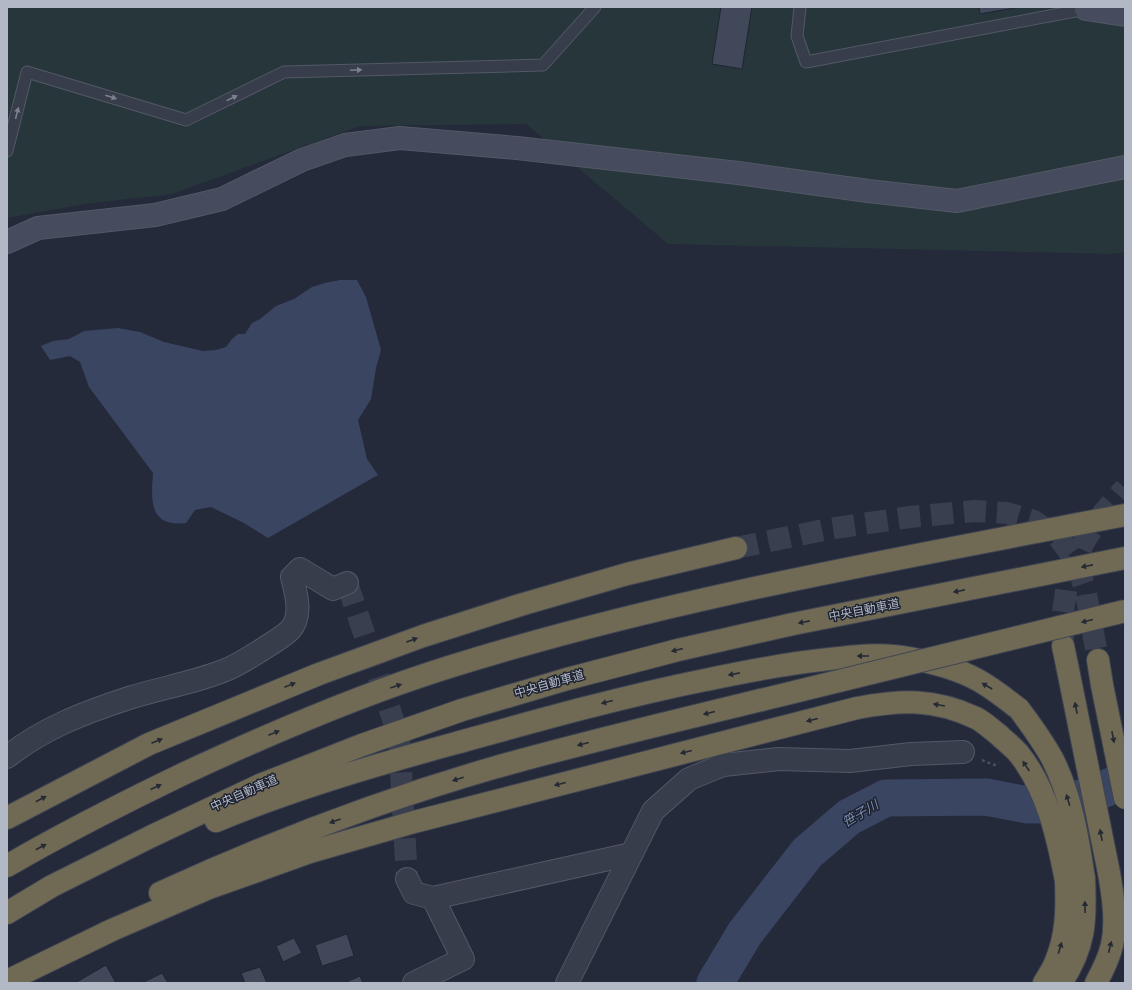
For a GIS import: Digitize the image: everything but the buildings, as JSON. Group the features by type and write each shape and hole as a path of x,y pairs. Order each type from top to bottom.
{"highway":[{"path":"7,866 127,800 244,745 342,705 448,668 557,636 750,589 1125,514"},
{"path":"7,818 149,744 319,674 423,636 520,605 627,574 736,548"},
{"name":"中央自動車道","path":"7,914 65,880 152,836 260,785 362,745 462,710 567,679 678,650 808,621 1125,558"},
{"path":"7,970 107,918 202,874 293,836 390,800 493,768 613,737 1125,611"},
{"path":"7,923 59,893 156,846 239,812 319,783 418,753 638,694 797,662 848,656 893,656 941,666 970,676 995,691 1019,709 1038,734 1052,758 1063,784 1073,817 1075,880 1067,909 1064,935 1056,962 1044,983"},
{"path":"1065,656 1113,897 1114,920 1112,946 1096,983"},
{"path":"1098,660 1125,798"},
{"path":"7,981 112,930 208,888 310,852 414,822 857,708 888,703 919,702 949,707 977,719 999,735 1019,754 1044,798 1085,911 1081,943 1069,971 1061,983"}],"street":[{"path":"1086,8 1125,15"},
{"path":"7,242 38,228 155,215 222,199 302,160 345,145 400,138 548,152 957,201 1125,167"},
{"path":"7,757 23,744 63,722 130,698 195,681 225,671 268,646 291,629 298,615 297,595 292,577 300,569 333,589 347,583"},
{"path":"567,983 653,811 689,779 723,765 779,758 850,761 911,754 963,752"},
{"path":"407,879 414,893 434,898 631,854"},
{"path":"414,983 463,959 434,898"}],"lane":[{"path":"7,151 27,72 186,120 284,72 543,65 595,7"},
{"path":"800,7 797,36 806,62 1086,8"}],"shaded area":[{"path":"7,7 1125,7 1125,252 1113,254 668,244 526,124 360,126 172,194 85,204 7,218"}],"water":[{"path":"340,280 357,280 366,297 381,350 376,368 371,399 358,420 367,459 378,475 268,538 244,523 211,507 195,510 186,523 165,521 159,517 153,503 153,473 89,387 80,362 70,356 50,360 41,346 53,341 69,339 84,331 118,328 140,332 164,342 203,351 216,350 226,347 238,334 245,334 252,323 260,319 276,306 294,299 312,287"}],"waterway":[{"name":"笹子川","path":"715,983 745,933 807,853 849,817 886,798 986,797 1028,805 1054,805 1088,796 1125,780"}],"tunnel":[{"path":"1063,645 1063,612 1068,578 1084,542 1103,513 1125,488"},
{"path":"736,548 828,529 910,517 974,511 1007,513 1034,521 1059,538 1075,560 1085,588 1098,660"},
{"path":"347,583 399,737 407,879"}]}
